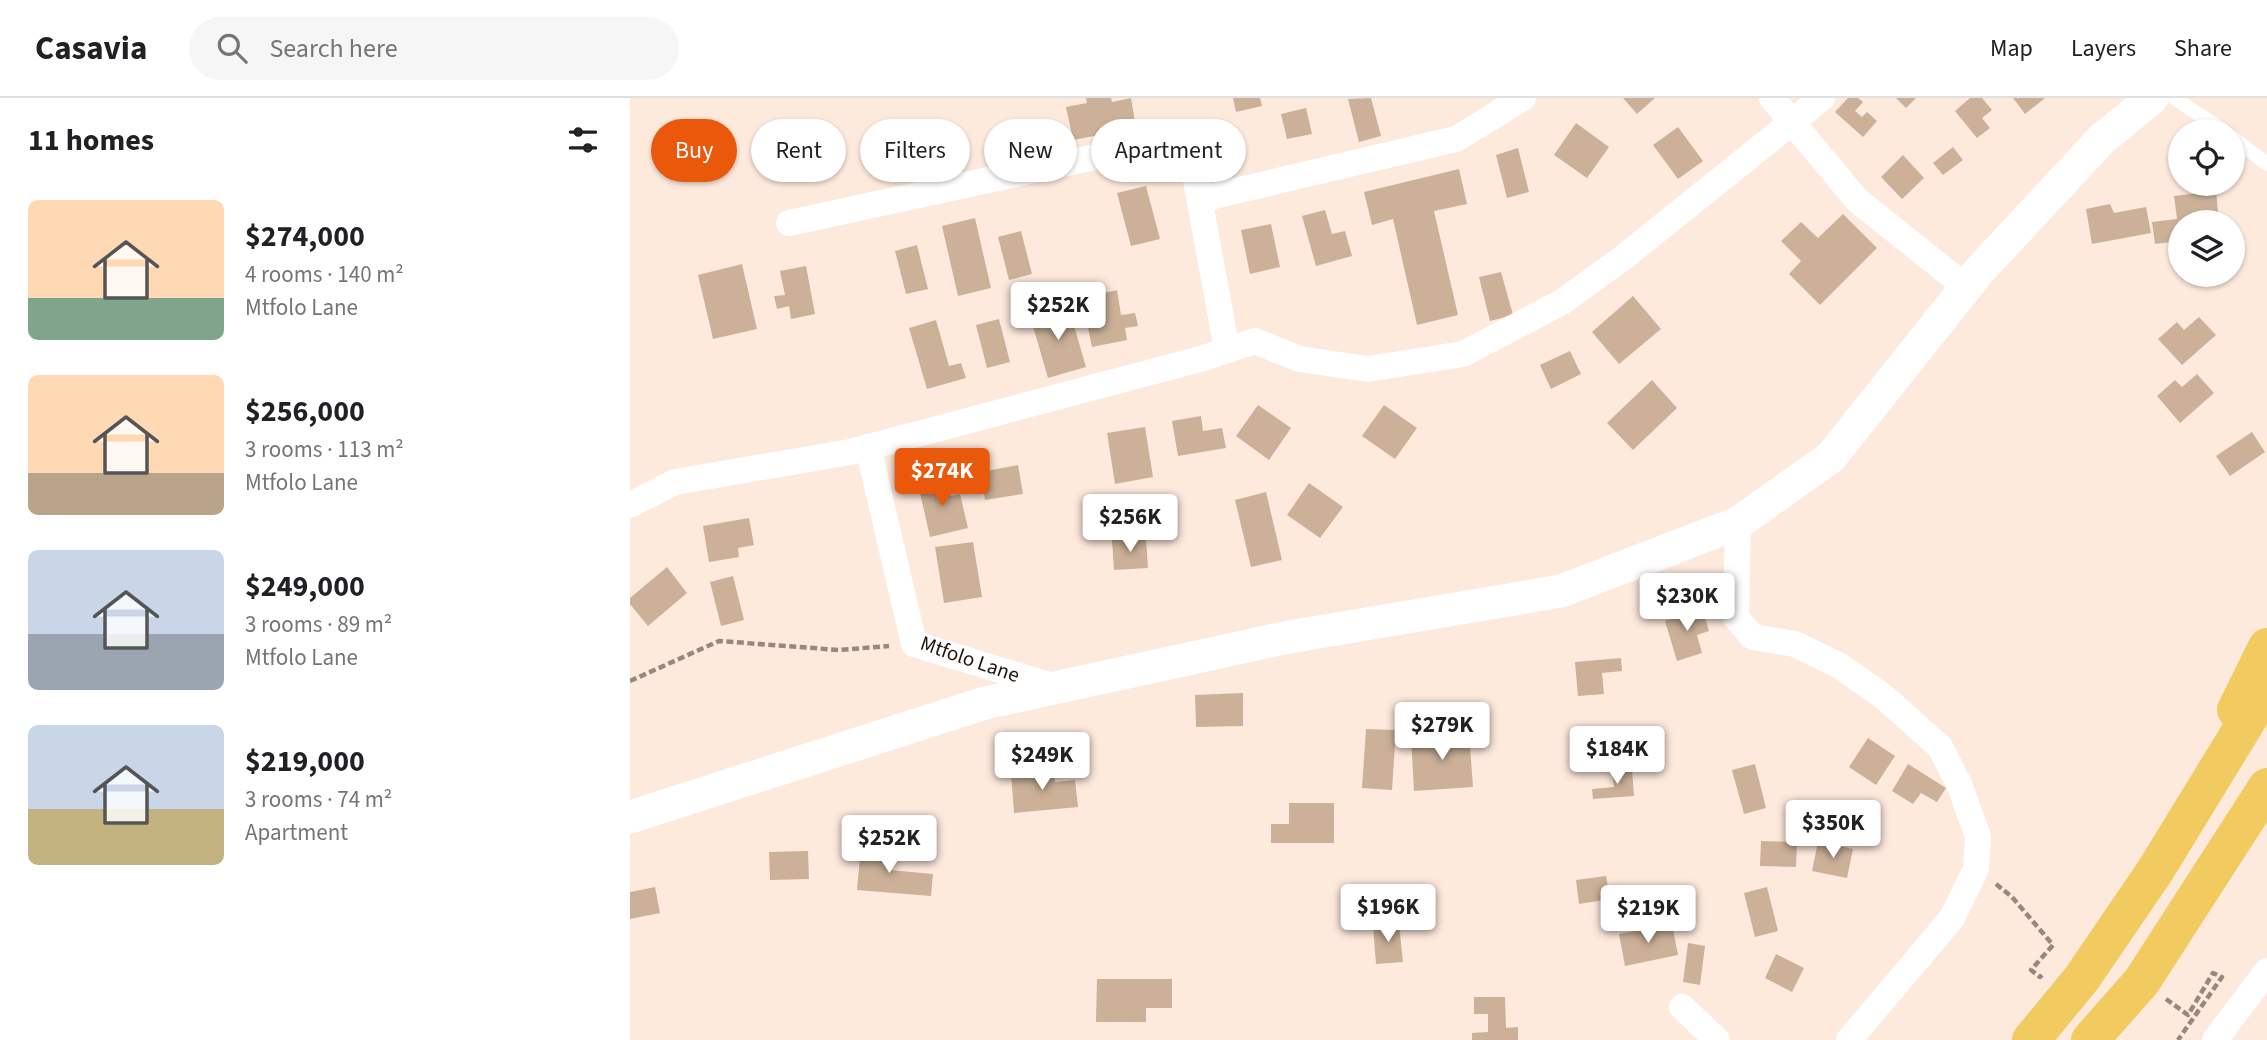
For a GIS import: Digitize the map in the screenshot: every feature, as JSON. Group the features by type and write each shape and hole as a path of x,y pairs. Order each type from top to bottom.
{"highway":[{"path":"2155,871 2267,647"},
{"path":"2031,1040 2082,978 2155,871 2267,688"},
{"path":"2090,1040 2142,981 2267,787"}],"street":[{"path":"1200,199 1456,139 1522,98"},
{"path":"1772,98 1857,200 1966,287"},
{"path":"630,505 675,482 868,447 1255,341 1299,359 1368,369 1463,354 1562,302 1624,257 1822,98"},
{"path":"630,817 985,703 1289,636 1561,591 1738,523 1831,457 1966,287 2102,139 2152,98"},
{"path":"789,223 1188,137 1227,350"},
{"name":"Mtfolo Lane","path":"868,447 914,644 1057,687"},
{"path":"1738,523 1736,618 1753,637 1795,644 1840,666 1884,697 1940,747 1960,786 1978,838 1976,869 1952,918 1849,1040"},
{"path":"2215,1040 2267,971"},
{"path":"1682,1007 1717,1040"}],"lane":[{"path":"2174,98 2206,119"},
{"path":"2245,147 2267,164"}],"path":[{"path":"630,681 719,641 839,650 914,644"},
{"path":"1976,869 2012,897 2053,945 2031,970 2040,977 2047,968"},
{"path":"2178,1040 2222,977 2213,973 2188,1015"}],"building":[{"path":"1086,98 1111,98 1112,102 1131,98 1134,119 1091,119 1091,137 1077,139 1077,119 1069,119 1066,107 1087,103"},
{"path":"1233,98 1260,98 1262,106 1236,112"},
{"path":"1371,98 1381,136 1359,142 1348,99"},
{"path":"1623,98 1655,98 1637,114"},
{"path":"1848,98 1858,98 1863,102 1855,111 1862,117 1867,112 1877,121 1863,137 1835,112"},
{"path":"1896,98 1916,98 1906,108"},
{"path":"1970,98 1982,98 1992,110 1982,118 1990,128 1977,138 1955,111"},
{"path":"2013,98 2045,98 2025,114"},
{"path":"1306,108 1312,134 1287,139 1281,114"},
{"path":"1576,123 1609,147 1587,178 1554,155"},
{"path":"1678,127 1703,161 1678,179 1653,145"},
{"path":"1953,147 1963,160 1943,175 1933,163"},
{"path":"1518,148 1529,192 1507,198 1496,155"},
{"path":"1903,155 1924,178 1902,199 1881,177"},
{"path":"1459,169 1467,204 1434,211 1458,315 1417,325 1393,219 1372,225 1364,192"},
{"path":"1146,186 1160,239 1131,246 1117,193"},
{"path":"2174,196 2216,196 2218,210 2176,210"},
{"path":"2110,204 2114,213 2146,207 2151,233 2092,244 2086,209"},
{"path":"1325,210 1332,234 1345,231 1352,256 1316,266 1302,216"},
{"path":"1843,214 1877,248 1820,305 1789,274 1801,261 1781,241 1801,222 1818,238"},
{"path":"975,218 991,288 958,296 942,226"},
{"path":"2168,220 2168,242 2155,244 2152,222"},
{"path":"1271,224 1280,267 1250,274 1241,230"},
{"path":"1021,231 1032,274 1009,280 998,237"},
{"path":"917,245 928,289 906,294 895,251"},
{"path":"742,264 757,329 713,339 698,275"},
{"path":"806,266 815,314 791,319 789,306 777,309 774,296 785,295 780,271"},
{"path":"1501,272 1513,315 1490,321 1479,277"},
{"path":"1117,290 1121,315 1135,313 1138,326 1125,328 1127,340 1092,347 1082,298"},
{"path":"1633,296 1661,329 1619,364 1592,332"},
{"path":"1068,305 1086,367 1048,378 1030,316"},
{"path":"2199,317 2216,335 2182,365 2158,339 2177,322 2184,330"},
{"path":"999,319 1010,362 987,368 976,325"},
{"path":"936,320 949,366 961,363 966,378 927,389 909,328"},
{"path":"1570,351 1581,374 1551,389 1540,365"},
{"path":"2197,374 2214,393 2180,423 2157,396 2175,380 2182,387"},
{"path":"1652,380 1677,408 1633,450 1607,423"},
{"path":"1258,405 1291,428 1269,460 1236,436"},
{"path":"1384,405 1417,428 1395,459 1362,436"},
{"path":"1201,416 1203,431 1222,428 1226,448 1178,456 1172,421"},
{"path":"1145,427 1153,477 1115,484 1107,433"},
{"path":"2252,432 2265,452 2230,476 2216,456"},
{"path":"1018,465 1023,494 985,500 981,472"},
{"path":"946,477 950,496 960,494 968,528 930,537 918,484"},
{"path":"1309,483 1343,507 1320,538 1287,515"},
{"path":"1266,492 1282,560 1251,567 1235,500"},
{"path":"749,518 754,545 738,548 739,557 709,562 703,526"},
{"path":"1146,538 1148,568 1114,570 1112,540"},
{"path":"973,542 982,597 944,603 935,547"},
{"path":"667,567 687,593 648,626 630,604 630,598"},
{"path":"733,576 744,620 721,626 710,582"},
{"path":"1702,608 1709,631 1697,635 1702,653 1677,661 1665,621"},
{"path":"1621,658 1622,671 1602,673 1604,694 1578,696 1575,662"},
{"path":"1243,693 1243,726 1196,727 1195,695"},
{"path":"1366,729 1396,730 1392,790 1362,788"},
{"path":"1469,733 1473,787 1414,791 1411,737"},
{"path":"1868,738 1895,756 1876,785 1849,767"},
{"path":"1755,764 1766,808 1744,814 1732,770"},
{"path":"1908,764 1946,788 1937,802 1921,793 1913,804 1892,791"},
{"path":"1054,769 1055,782 1075,780 1078,807 1014,813 1011,773"},
{"path":"1632,769 1634,796 1593,799 1592,789 1614,787 1612,771"},
{"path":"1289,803 1334,803 1334,843 1271,843 1271,824 1289,824"},
{"path":"1761,841 1797,842 1796,867 1760,866"},
{"path":"1818,842 1853,849 1847,878 1812,871"},
{"path":"861,846 892,849 890,870 933,874 931,896 857,890"},
{"path":"808,851 809,879 770,880 769,852"},
{"path":"1606,876 1610,899 1579,904 1576,880"},
{"path":"655,887 660,913 630,919 630,892"},
{"path":"1767,887 1778,931 1755,937 1744,893"},
{"path":"1399,924 1403,962 1376,964 1373,926"},
{"path":"1672,924 1678,955 1625,966 1619,934"},
{"path":"1688,943 1705,946 1700,985 1683,982"},
{"path":"1776,954 1804,968 1792,992 1765,978"},
{"path":"1097,979 1172,979 1172,1008 1146,1008 1146,1022 1096,1022"},
{"path":"1474,997 1505,997 1506,1028 1518,1027 1518,1040 1472,1040 1472,1033 1488,1032 1488,1014 1474,1014"}]}
